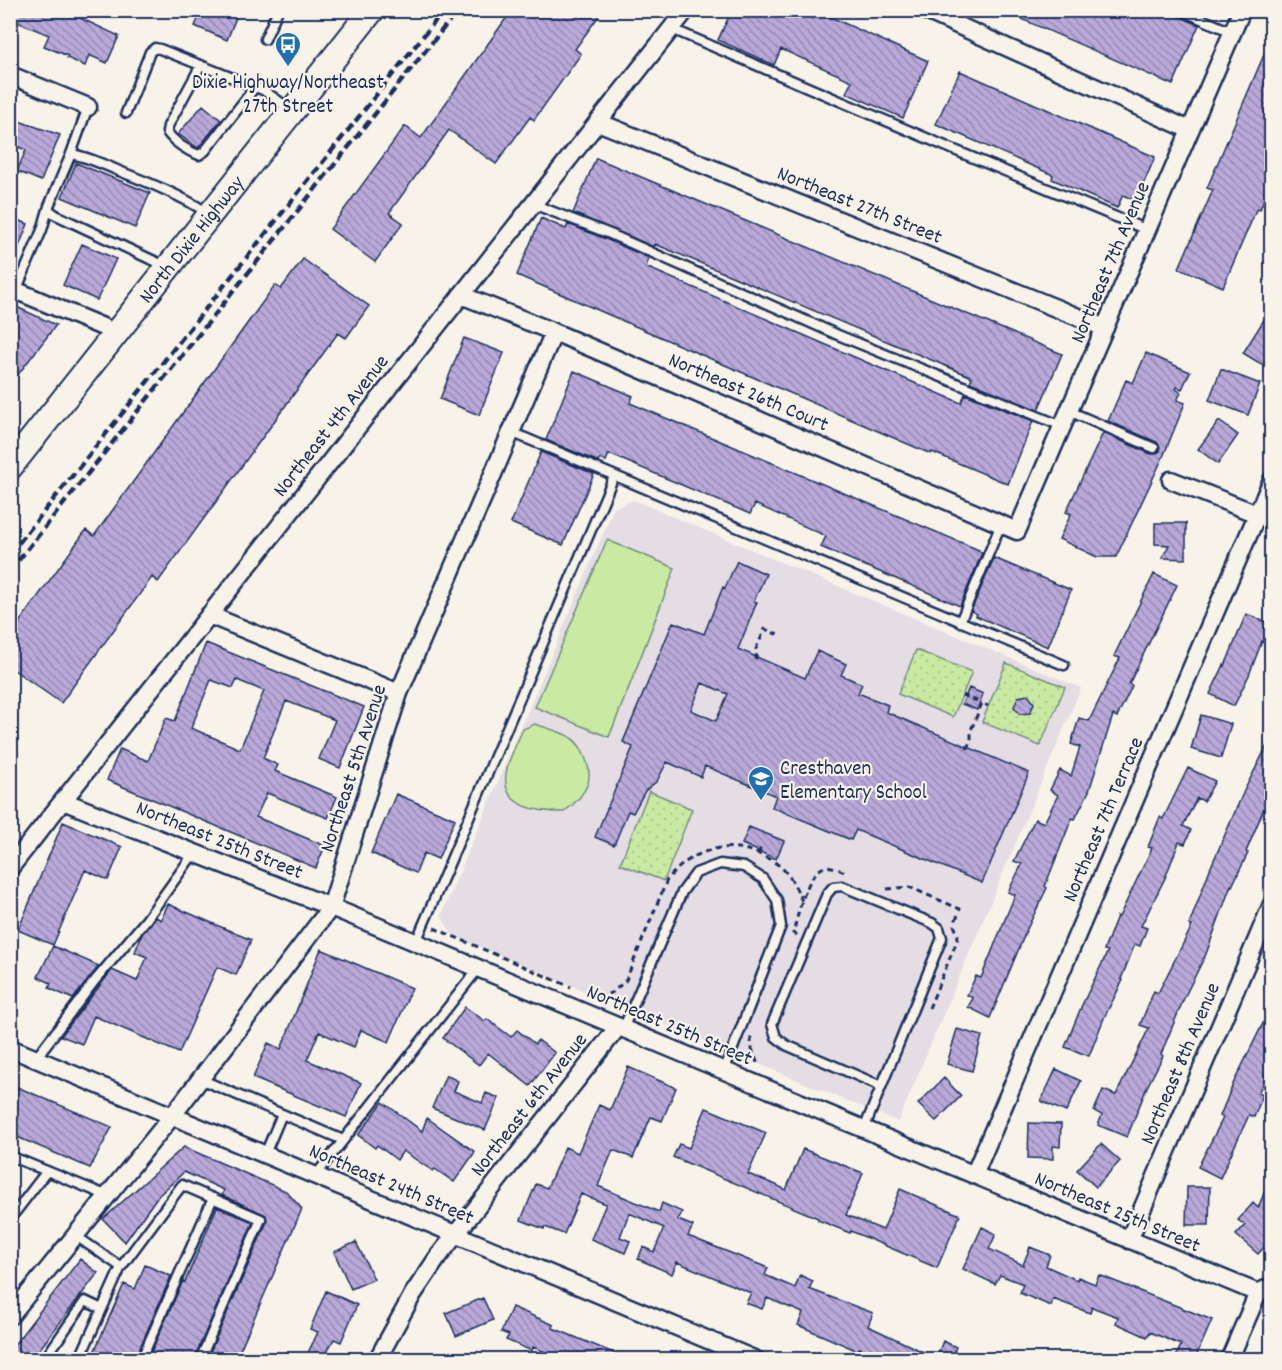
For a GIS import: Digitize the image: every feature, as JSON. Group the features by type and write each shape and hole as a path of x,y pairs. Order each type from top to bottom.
{"main road":[{"name":"North Dixie Highway","path":"10,467 372,10"}],"street":[{"name":"Northeast 4th Avenue","path":"10,868 686,10"},
{"path":"924,10 1190,130"},
{"name":"Northeast 7th Avenue","path":"1017,531 1242,10"},
{"path":"10,75 88,107"},
{"name":"Northeast 27th Street","path":"598,122 1105,328"},
{"path":"13,290 117,333"},
{"name":"Northeast 26th Court","path":"461,295 554,332 1017,531"},
{"name":"Northeast 5th Avenue","path":"10,1316 173,1115 331,907 399,693 554,332"},
{"path":"1171,480 1264,517"},
{"name":"Northeast 7th Terrace","path":"974,1175 1264,517 1272,480"},
{"path":"209,615 399,693"},
{"name":"Northeast 25th Street","path":"63,801 416,942 1129,1240 1265,1290"},
{"name":"Northeast 8th Avenue","path":"1129,1240 1272,904"},
{"name":"Northeast 6th Avenue","path":"377,1359 413,1294 455,1234 621,1028"},
{"name":"Northeast 24th Street","path":"10,1048 756,1359"},
{"path":"1229,1359 1265,1290"}],"lane":[{"path":"265,39 278,10"},
{"path":"1180,10 1232,32"},
{"path":"672,29 1147,230"},
{"path":"126,113 150,52 155,48 263,90 292,111"},
{"path":"201,65 168,126 167,132 170,137 190,152 199,155 205,151 255,87"},
{"path":"13,290 42,230 88,107"},
{"path":"71,154 89,158 141,179 183,198 210,214"},
{"path":"533,204 610,234 838,335 1154,448"},
{"path":"49,210 169,267"},
{"path":"511,432 1064,665"},
{"path":"416,942 614,476"},
{"path":"960,622 1001,524"},
{"path":"36,1058 93,983 146,920 194,853"},
{"path":"621,1028 681,892 696,873 720,864 744,867 763,879 777,900 781,926 724,1071"},
{"path":"864,1130 942,938 939,928 932,923 842,886 832,887 772,1024 776,1037 786,1045 881,1086"},
{"path":"316,1175 478,969"},
{"path":"200,1079 343,1140"},
{"path":"265,1154 282,1114"},
{"path":"10,1156 108,1196"},
{"path":"10,1219 47,1171"},
{"path":"79,1359 121,1267 182,1185 261,1219 200,1359"},
{"path":"141,1359 213,1198"},
{"path":"76,1236 121,1267"},
{"path":"44,1359 85,1300 102,1309"}],"path":[{"path":"755,660 756,649 765,629 776,634 777,630"},
{"path":"962,695 988,706"},
{"path":"967,749 982,703"},
{"path":"758,854 762,845"},
{"path":"807,942 793,933 811,878 824,867 831,867 850,875"},
{"path":"879,886 889,890 909,887 960,909 954,925 958,935 957,941 928,1010"}],"shaded area":[{"name":"Cresthaven Elementary School","path":"633,500 1081,688 898,1122 453,936 441,916 614,508"}],"green space":[{"path":"607,540 675,568 609,737 535,707"},
{"path":"916,650 972,672 953,717 898,694"},
{"path":"1006,663 1065,687 1040,746 982,722"},
{"path":"535,724 570,737 579,746 585,758 589,771 588,783 581,796 564,812 544,811 524,806 510,794 506,785 509,763 523,729"},
{"path":"649,791 692,809 664,881 620,864"}],"building":[{"path":"10,10 78,10 76,16 119,36 107,63 89,55 85,66 44,46 49,35 10,19"},
{"path":"202,10 239,10 227,40 195,26"},
{"path":"512,10 603,10 575,49 581,54 534,120 530,117 496,164 449,130 389,213 403,223 375,262 330,229 405,126 421,138"},
{"path":"732,10 815,10 928,61 903,118 846,93 852,81 781,49 774,65 718,40"},
{"path":"1001,10 1174,10 1178,16 1199,25 1173,85"},
{"path":"1272,36 1272,181 1260,209 1257,208 1223,287 1179,268 1213,190 1207,188"},
{"path":"960,71 1155,157 1136,201 1123,195 1117,208 1052,179 1053,175 936,124"},
{"path":"203,105 221,120 198,148 178,134"},
{"path":"10,118 60,135 41,181 17,171 26,150 10,144"},
{"path":"596,158 1062,354 1038,410 970,382 972,377 655,244 654,247 573,213"},
{"path":"76,163 150,193 135,228 62,197"},
{"path":"10,217 28,224 11,266 10,266"},
{"path":"541,218 566,229 568,224 649,258 646,267 961,403 965,394 1033,421 1008,484 932,452 931,454 517,275"},
{"path":"82,244 116,259 97,300 63,285"},
{"path":"303,259 369,306 346,338 338,333 158,582 152,577 61,703 10,667 10,635 86,530 94,536 275,285 281,289"},
{"path":"10,304 56,325 10,385"},
{"path":"1272,307 1272,358 1266,367 1243,353"},
{"path":"464,338 504,353 479,415 440,399"},
{"path":"1146,353 1190,372 1182,389 1177,387 1176,389 1181,393 1177,400 1185,403 1163,457 1116,557 1097,557 1059,539 1071,514 1066,512 1103,433 1151,454 1160,451 1157,442 1108,421 1126,380 1133,383"},
{"path":"1221,369 1260,384 1248,415 1209,400"},
{"path":"574,371 633,396 630,403 979,550 982,553 960,606 821,547 826,536 755,504 750,514 609,454 606,461 600,459 599,462 546,440"},
{"path":"1219,421 1238,435 1218,464 1198,449"},
{"path":"541,452 594,474 563,545 511,523"},
{"path":"1155,523 1186,523 1186,559 1162,558 1169,545 1155,544"},
{"path":"994,558 1071,590 1048,647 976,616 977,614 971,611"},
{"path":"737,561 766,574 738,649 805,678 817,651 846,664 841,675 862,684 858,693 888,705 886,712 1029,773 982,883 856,830 851,840 772,807 776,796 705,766 701,777 667,762 657,781 645,791 633,813 628,811 614,845 595,837 633,747 623,742 673,622 704,634 723,587 725,588","holes":["702,683 728,694 716,721 691,710"]},
{"path":"1154,574 1177,585 1129,684 1132,686 1117,717 1113,715 1089,791 1075,819 1072,818 1045,886 1047,888 1027,929 990,1018 968,1007 973,998 967,995 976,976 981,978 1015,895 1008,892 1022,864 1014,861 1035,819 1044,823 1058,795 1050,790 1060,770 1071,776 1080,747 1071,744 1079,718 1089,721 1120,658 1114,656"},
{"path":"1246,614 1272,624 1272,645 1262,641 1234,706 1210,694 1225,666"},
{"path":"206,643 364,707 340,768 319,759 335,720 286,701 263,758 278,765 275,771 337,797 328,818 267,793 256,817 325,846 316,868 107,780 120,749 148,761 166,718 175,721","holes":["211,680 233,688 237,680 264,691 240,749 191,728"]},
{"path":"969,688 983,694 977,710 962,704"},
{"path":"1028,695 1034,703 1030,713 1020,714 1014,707 1018,697"},
{"path":"1201,715 1231,724 1221,758 1191,749"},
{"path":"1272,736 1272,789 1246,852 1248,853 1231,885 1206,954 1185,996 1161,1054 1163,1056 1147,1087 1127,1137 1098,1125 1102,1115 1094,1111 1103,1090 1116,1095 1149,1028 1140,1025 1154,991 1158,993 1192,926 1189,925 1210,869 1244,791"},
{"path":"1188,768 1215,781 1204,801 1197,798 1183,826 1191,830 1185,844 1179,842 1165,878 1141,926 1147,928 1140,946 1135,944 1121,979 1123,980 1104,1018 1089,1056 1065,1047 1108,951 1104,950 1117,916 1119,917 1152,848 1148,847 1160,817 1163,819"},
{"path":"396,794 455,819 438,859 424,853 416,873 371,853"},
{"path":"63,822 122,847 108,880 85,870 53,945 18,930"},
{"path":"749,827 784,841 776,859 742,844"},
{"path":"168,904 251,940 236,975 217,967 179,1053 94,1016 82,1044 61,1036 112,970 137,981 147,957 135,952 142,934 156,917 161,920"},
{"path":"53,946 99,966 73,999 49,988 51,983 38,977"},
{"path":"321,949 412,988 389,1042 361,1030 354,1047 319,1032 307,1060 361,1083 346,1117 253,1078 268,1043 281,1049"},
{"path":"1272,1005 1272,1066 1258,1093 1263,1095 1254,1117 1249,1115 1220,1178 1198,1167 1223,1118 1220,1116 1233,1084"},
{"path":"465,1007 485,1021 487,1019 511,1037 517,1030 535,1044 538,1040 555,1053 530,1086 488,1053 479,1065 443,1038"},
{"path":"957,1029 982,1036 972,1071 947,1064"},
{"path":"628,1067 676,1088 662,1121 651,1117 633,1158 613,1150 598,1186 659,1212 662,1203 682,1212 678,1220 693,1226 688,1236 768,1268 765,1275 795,1288 800,1275 813,1281 809,1289 873,1313 868,1326 936,1358 943,1341 956,1347 951,1359 884,1359 859,1348 858,1351 798,1325 803,1313 767,1298 762,1309 746,1303 751,1293 677,1262 672,1274 638,1259 643,1247 654,1252 664,1228 629,1213 620,1237 630,1241 625,1253 591,1239 606,1204 581,1194 564,1234 521,1220 536,1184 547,1188 565,1147 578,1153 599,1105 610,1110"},
{"path":"1056,1069 1081,1081 1066,1112 1041,1101"},
{"path":"446,1075 458,1081 454,1091 482,1103 486,1093 499,1098 485,1130 432,1108"},
{"path":"944,1078 961,1096 936,1121 918,1104"},
{"path":"10,1084 112,1127 90,1168 10,1134"},
{"path":"383,1102 422,1131 427,1118 475,1152 454,1182 403,1151 397,1160 377,1145 375,1148 358,1135"},
{"path":"706,1108 766,1133 748,1174 786,1190 803,1149 863,1173 846,1215 883,1230 900,1189 960,1215 937,1268 851,1231 850,1233 818,1220 818,1218 673,1157 679,1144 689,1148"},
{"path":"1029,1123 1061,1124 1060,1147 1053,1146 1053,1159 1028,1158"},
{"path":"1101,1144 1120,1161 1096,1187 1077,1170"},
{"path":"184,1147 286,1191 302,1209 236,1359 207,1359 267,1222 266,1215 222,1195 224,1190 184,1172 157,1197 125,1242 103,1219"},
{"path":"1271,1176 1272,1238 1258,1254 1236,1235 1245,1225 1238,1220 1253,1203 1258,1208"},
{"path":"1187,1187 1210,1187 1209,1225 1186,1225"},
{"path":"217,1207 253,1222 194,1359 148,1359 183,1281 185,1282"},
{"path":"982,1227 996,1234 989,1249 1023,1265 1030,1247 1050,1255 1046,1266 1077,1280 1078,1277 1095,1284 1099,1275 1212,1320 1195,1359 1175,1359 1181,1345 1150,1332 1147,1337 1116,1323 1118,1317 1092,1307 1090,1313 1053,1299 1051,1306 1020,1293 1023,1284 1000,1275 995,1284 963,1269"},
{"path":"356,1242 374,1279 351,1289 334,1252"},
{"path":"80,1259 98,1273 32,1359 10,1359 10,1350"},
{"path":"145,1265 171,1276 135,1359 91,1359 124,1284 135,1289"},
{"path":"326,1291 357,1305 341,1342 334,1339 323,1359 305,1359 318,1332 310,1329"},
{"path":"483,1298 493,1320 456,1336 446,1313"},
{"path":"512,1307 554,1325 553,1328 628,1359 563,1359 533,1347 532,1351 506,1340 509,1335 501,1332"}],"railway":[{"path":"10,554 444,10"},
{"path":"10,571 458,10"}],"place":[{"name":"Dixie Highway/Northeast 27th Street","path":"288,68"},
{"name":"Cresthaven Elementary School","path":"761,802"}]}
